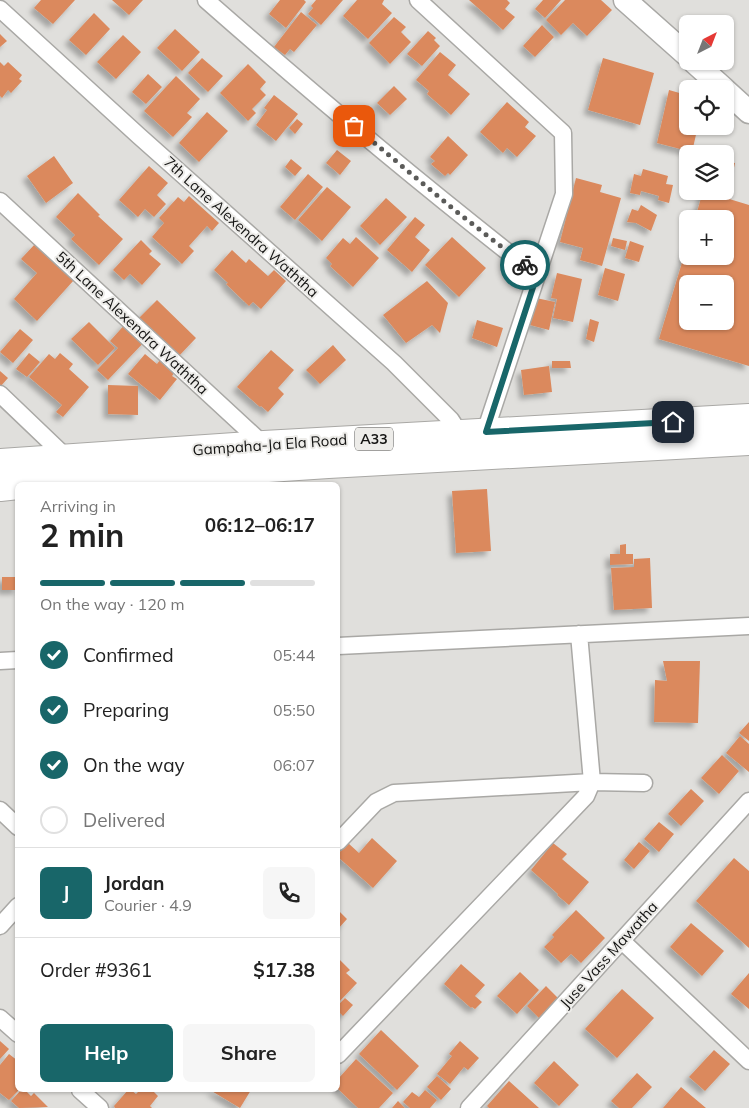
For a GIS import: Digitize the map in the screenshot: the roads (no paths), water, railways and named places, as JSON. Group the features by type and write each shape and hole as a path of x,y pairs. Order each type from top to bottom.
{"highway":[{"name":"Gampaha-Ja Ela Road","path":"0,463 73,470 249,477 474,444 749,418"},
{"name":"Gampaha-Ja Ela Road","path":"32,482 73,470 264,445 749,442"},
{"path":"0,486 15,485"}],"street":[{"path":"206,0 457,212 537,275"},
{"path":"418,0 563,132 564,194 537,275 474,444"},
{"path":"625,0 679,48"},
{"name":"7th Lane Alexendra Waththa","path":"0,9 139,136 394,363 474,444"},
{"path":"703,70 714,80"},
{"path":"734,98 749,112"},
{"name":"5th Lane Alexendra Waththa","path":"0,201 264,445"},
{"path":"0,394 73,470"},
{"path":"340,646 749,626"},
{"path":"340,1053 586,796 592,782 579,634"},
{"path":"0,661 15,660"},
{"path":"340,840 376,802 394,793 592,782 644,783"},
{"name":"Juse Vass Mawatha","path":"469,1108 749,801"},
{"path":"0,810 15,824"},
{"path":"0,926 15,909"},
{"path":"622,941 749,1061"},
{"path":"0,1018 15,1031"},
{"path":"82,1092 100,1108"}]}
